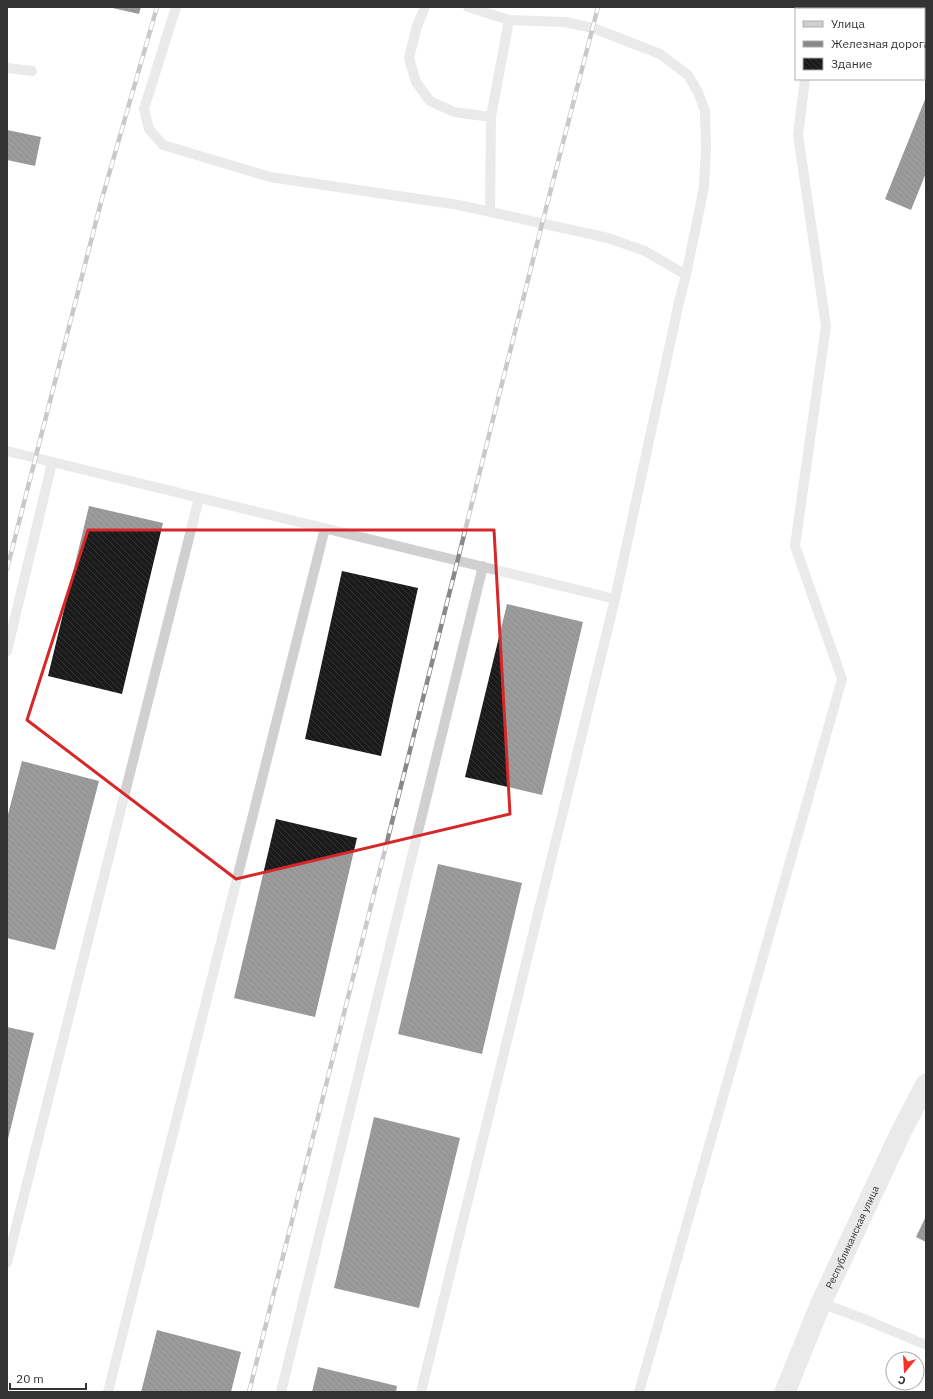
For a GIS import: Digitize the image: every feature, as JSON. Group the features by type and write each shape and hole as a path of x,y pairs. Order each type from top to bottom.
{"street":[{"name":"Республиканская улица","path":"785,1392 821,1303 901,1132 926,1084"}],"lane":[{"path":"176,7 144,109 149,129 163,145 270,177 460,205 608,238 645,251 686,275"},
{"path":"424,7 416,26 408,58 416,82 430,101 448,110 491,117"},
{"path":"420,1392 615,599 704,187 706,147 705,111 698,92 688,75 660,54 593,28 564,22 508,20 468,7"},
{"path":"490,211 491,117 508,20"},
{"path":"7,68 32,71"},
{"path":"639,1392 842,679 795,546 826,326 798,135 804,80"},
{"path":"7,452 615,599"},
{"path":"7,651 52,463"},
{"path":"7,1263 199,498"},
{"path":"108,1392 325,528"},
{"path":"281,1392 483,566"},
{"path":"821,1303 926,1345"}],"highlighted area":[{"path":"88,530 494,530 510,814 236,879 27,720"}],"building":[{"path":"108,7 141,7 139,14"},
{"path":"926,97 926,173 911,210 885,199"},
{"path":"7,130 41,137 35,166 7,160"},
{"path":"89,506 163,523 122,694 48,676"},
{"path":"342,571 418,588 381,756 305,739"},
{"path":"507,604 583,622 542,795 465,777"},
{"path":"22,761 99,781 55,950 7,938 7,818"},
{"path":"276,819 357,838 315,1017 234,998"},
{"path":"438,864 522,883 482,1054 398,1034"},
{"path":"7,1027 34,1033 8,1139 7,1139"},
{"path":"374,1117 460,1138 419,1308 334,1288"},
{"path":"926,1216 926,1242 916,1237"},
{"path":"157,1330 241,1352 231,1392 141,1392"},
{"path":"318,1367 397,1386 396,1392 312,1392"}],"railway":[{"path":"7,569 101,202 157,7"},
{"path":"249,1392 542,224 598,7"}]}
